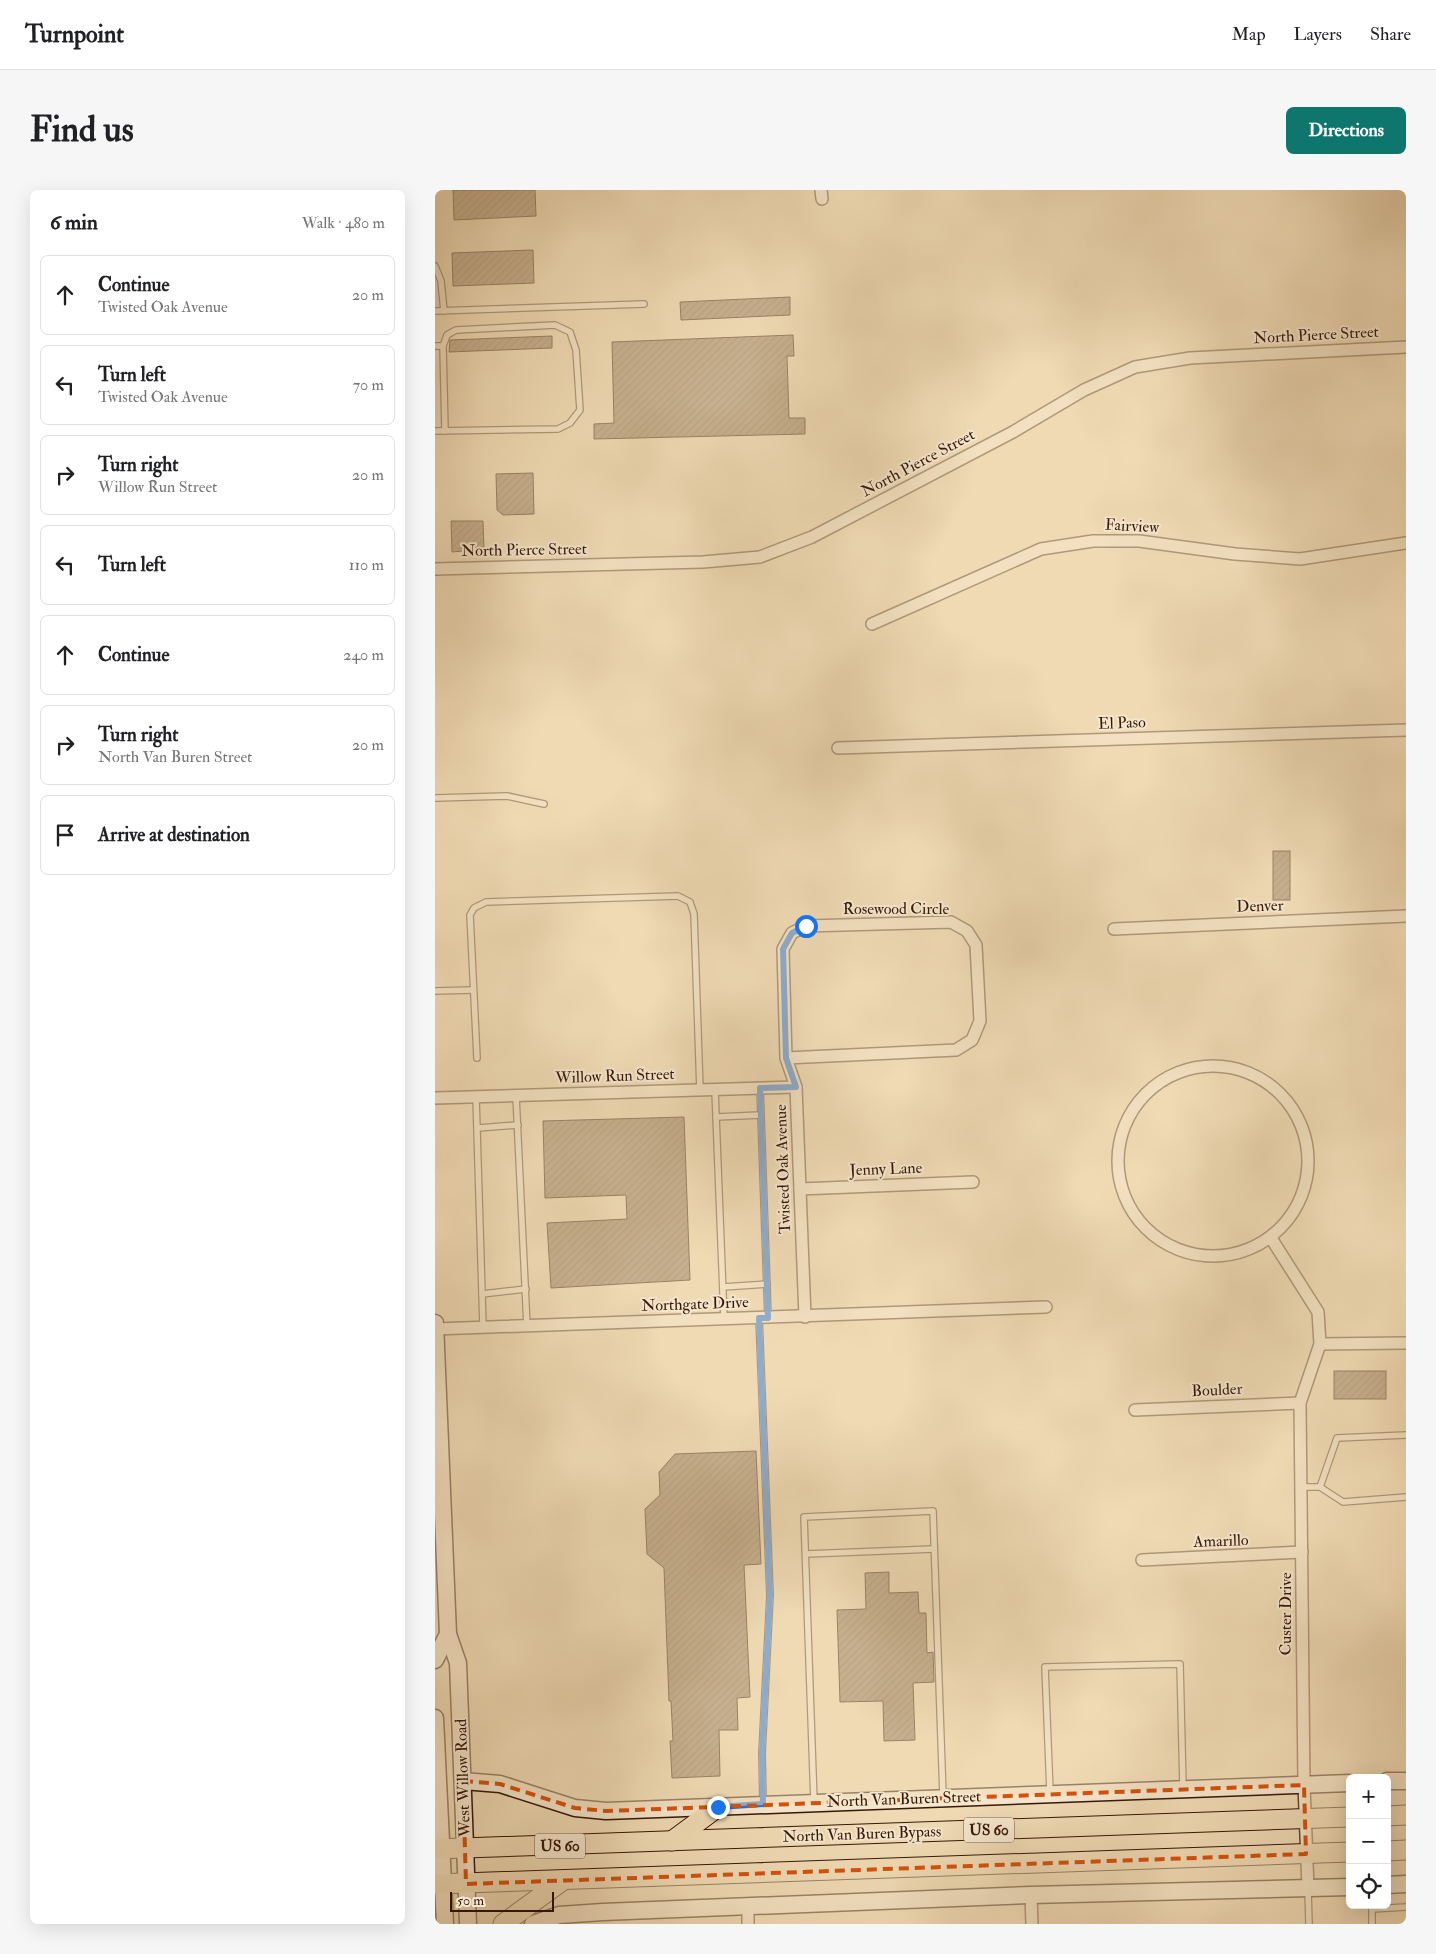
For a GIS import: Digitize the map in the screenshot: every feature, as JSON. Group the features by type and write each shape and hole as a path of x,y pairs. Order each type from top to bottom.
{"main road":[{"path":"672,1841 718,1807"},
{"path":"1391,1816 1406,1815"},
{"name":"North Van Buren Bypass","path":"439,1849 1346,1817"},
{"path":"1391,1851 1406,1850"},
{"name":"US 60","path":"439,1884 1346,1852"},
{"path":"503,1924 562,1880"}],"street":[{"name":"North Pierce Street","path":"435,569 703,562 759,557 812,537 1013,432 1084,390 1135,367 1190,358 1406,347"},
{"name":"Fairview","path":"872,624 1041,549 1059,546 1093,541 1139,541 1235,554 1300,559 1406,543"},
{"name":"El Paso","path":"838,748 1406,730"},
{"name":"Denver","path":"1115,928 1406,916"},
{"name":"Rosewood Circle","path":"786,1058 956,1050 973,1040 980,1021 976,945 967,930 951,922 806,926 792,933"},
{"name":"Twisted Oak Avenue","path":"792,933 783,949 786,1058 796,1087 805,1317"},
{"path":"1218,1064 1251,1072 1290,1102 1305,1132 1309,1165 1302,1198 1284,1226 1271,1238 1258,1247 1232,1256 1198,1256 1166,1246 1140,1224 1123,1196 1117,1149 1127,1117 1147,1090 1185,1068 1218,1064"},
{"name":"Willow Run Street","path":"435,1098 796,1087"},
{"name":"Jenny Lane","path":"800,1188 973,1182"},
{"name":"Custer Drive","path":"1271,1238 1318,1312 1320,1344 1300,1403 1304,1785 1308,1888"},
{"name":"Northgate Drive","path":"435,1329 1046,1307"},
{"name":"West Willow Road","path":"435,1323 438,1452 449,1634 458,1663 468,1924"},
{"path":"1320,1344 1406,1343"},
{"name":"Boulder","path":"1135,1410 1300,1403"},
{"name":"Amarillo","path":"1142,1560 1302,1552"},
{"path":"435,1660 449,1634"},
{"name":"West Willow Road","path":"435,1718 439,1884 445,1924"},
{"path":"1391,1781 1406,1780"},
{"name":"North Van Buren Street","path":"463,1781 500,1784 575,1808 606,1811 1346,1783"},
{"path":"1391,1885 1406,1884"},
{"path":"533,1924 559,1915 747,1906 1031,1894 1346,1887"},
{"path":"1031,1894 1032,1924"},
{"path":"747,1906 748,1924"}],"lane":[{"path":"435,266 441,281 444,311"},
{"path":"435,311 644,304"},
{"path":"435,431 445,431 558,429 570,423 580,410 576,350 569,332 555,326 456,330 447,335 443,346 445,431"},
{"path":"435,346 443,346"},
{"path":"435,798 507,796 544,804"},
{"path":"477,1058 470,915 474,908 486,902 678,896 690,902 694,914 701,1090"},
{"path":"435,991 473,990"},
{"path":"760,1088 767,1284 763,1318 770,1595 762,1753 763,1804"},
{"path":"715,1090 724,1319"},
{"path":"517,1096 527,1326"},
{"path":"477,1097 483,1327"},
{"path":"716,1117 761,1115"},
{"path":"477,1128 518,1125"},
{"path":"723,1287 767,1284"},
{"path":"482,1294 525,1289"},
{"path":"1319,1487 1337,1438 1406,1435"},
{"path":"1301,1487 1319,1487 1343,1502 1406,1497"},
{"path":"814,1802 805,1517 933,1511 943,1798"},
{"path":"806,1554 934,1549"},
{"path":"1050,1794 1045,1667 1180,1664 1183,1789"},
{"path":"1308,1888 1309,1924"},
{"path":"1391,1908 1406,1908"},
{"path":"1372,1909 1372,1924"}],"highlighted area":[{"path":"463,1781 500,1784 575,1808 606,1811 1304,1785 1306,1854 466,1884"}],"building":[{"path":"453,190 535,190 536,216 454,220"},
{"path":"533,250 534,283 453,286 452,253"},
{"path":"790,297 790,315 681,320 680,302"},
{"path":"793,335 794,356 787,356 789,418 805,418 805,434 594,439 594,424 614,423 612,342"},
{"path":"552,336 552,348 449,352 450,340"},
{"path":"533,473 534,514 503,515 497,510 496,474"},
{"path":"451,521 483,521 484,549 452,552"},
{"path":"1273,851 1290,851 1290,900 1273,900"},
{"path":"684,1117 690,1280 551,1288 547,1223 627,1219 626,1195 545,1198 543,1121"},
{"path":"1334,1371 1386,1371 1386,1399 1334,1399"},
{"path":"756,1451 761,1564 744,1565 750,1697 737,1698 738,1730 719,1730 720,1776 672,1778 670,1741 673,1741 671,1701 669,1701 664,1568 647,1554 645,1509 660,1495 659,1472 675,1454"},
{"path":"889,1572 889,1593 918,1592 919,1613 926,1613 927,1653 933,1652 934,1682 913,1683 915,1740 884,1741 883,1701 840,1702 837,1610 866,1609 865,1573"}],"route":[{"path":"718,1807 763,1804 762,1753 770,1595 759,1318 768,1318 760,1088 796,1087 786,1058 783,949 792,933 806,926"}]}
